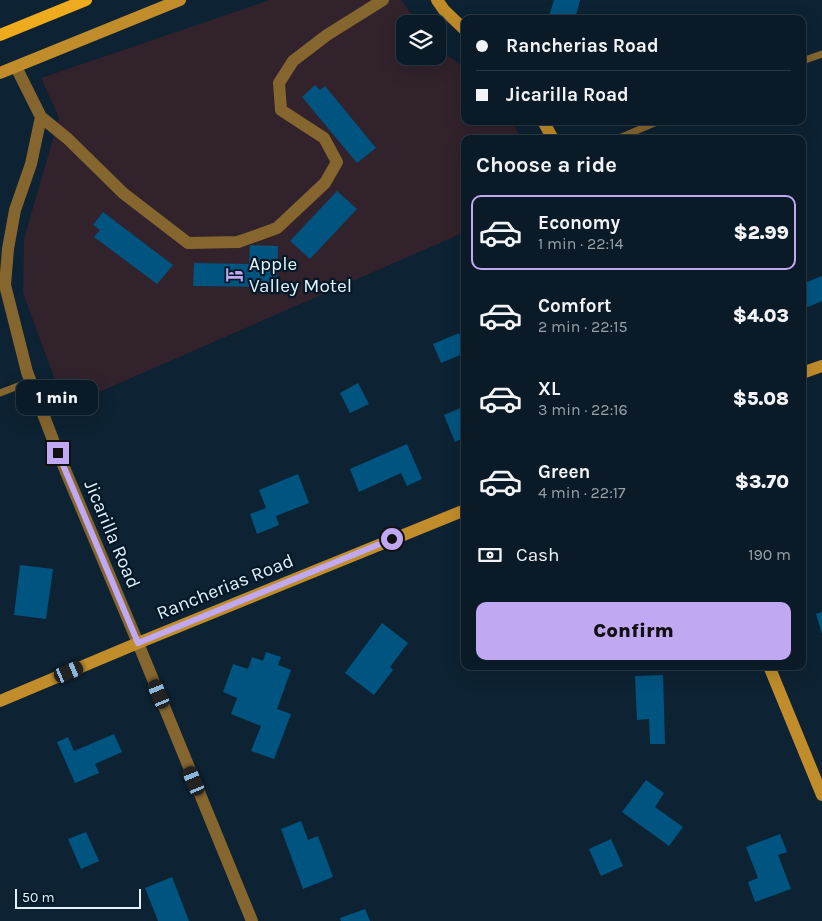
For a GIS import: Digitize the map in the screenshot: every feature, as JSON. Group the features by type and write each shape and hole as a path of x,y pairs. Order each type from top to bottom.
{"main road":[{"path":"0,35 86,0"}],"street":[{"path":"0,73 180,0"},
{"path":"16,67 41,118 68,139 123,193 188,242 238,242 277,228 325,182 337,162 324,138 281,110 279,83 293,61 327,35 383,0"},
{"path":"437,0 444,10 461,26"},
{"name":"Jicarilla Road","path":"41,118 31,164 15,210 8,249 6,285 27,372 58,453 252,921"},
{"path":"806,372 822,366"},
{"name":"Rancherias Road","path":"0,701 461,512"},
{"path":"771,670 822,795"}],"lane":[{"path":"806,60 822,54"},
{"path":"626,135 650,125"},
{"path":"0,393 31,381"}],"shaded area":[{"path":"270,0 401,0 412,15 396,15 396,65 446,65 446,54 461,66 461,125 514,125 520,135 461,135 461,234 65,407 23,293 24,239 59,118 41,78"}],"building":[{"path":"554,0 580,0 576,15 549,15"},
{"path":"315,85 320,90 325,86 376,148 357,163 302,97"},
{"path":"337,191 357,209 310,259 290,241"},
{"path":"103,212 173,265 157,284 94,237 100,230 93,225"},
{"name":"Apple Valley Motel","path":"250,245 278,246 277,287 193,286 194,263 249,264"},
{"path":"822,276 822,301 806,308 806,282"},
{"path":"459,333 461,338 461,355 441,363 433,344"},
{"path":"358,383 369,404 350,413 340,393"},
{"path":"461,408 461,439 455,442 444,415"},
{"path":"407,444 422,479 407,486 401,473 359,492 350,469"},
{"path":"298,474 309,503 276,516 279,525 257,534 250,514 266,508 259,490"},
{"path":"20,565 53,569 46,619 14,615"},
{"path":"822,612 822,634 816,614"},
{"path":"382,623 408,643 390,667 393,670 374,695 345,673"},
{"path":"266,652 281,657 278,665 291,670 277,709 291,714 274,759 251,751 261,726 231,714 237,698 223,692 233,664 248,669 252,657 263,661"},
{"path":"663,675 665,744 650,744 649,719 637,720 635,676"},
{"path":"114,734 122,752 95,764 99,773 75,783 57,742 68,737 74,751"},
{"path":"646,780 664,793 655,807 683,827 669,846 622,812"},
{"path":"301,821 308,840 318,836 333,877 303,889 281,829"},
{"path":"86,832 99,861 81,869 68,839"},
{"path":"780,834 787,852 778,855 791,889 755,902 748,882 758,878 746,847"},
{"path":"611,839 623,866 601,876 589,849"},
{"path":"172,877 189,921 158,921 145,888"},
{"path":"365,909 370,921 341,921 340,918"}],"place":[{"name":"Apple Valley Motel","path":"235,275"}],"route":[{"path":"58,453 138,643 392,539"}]}
